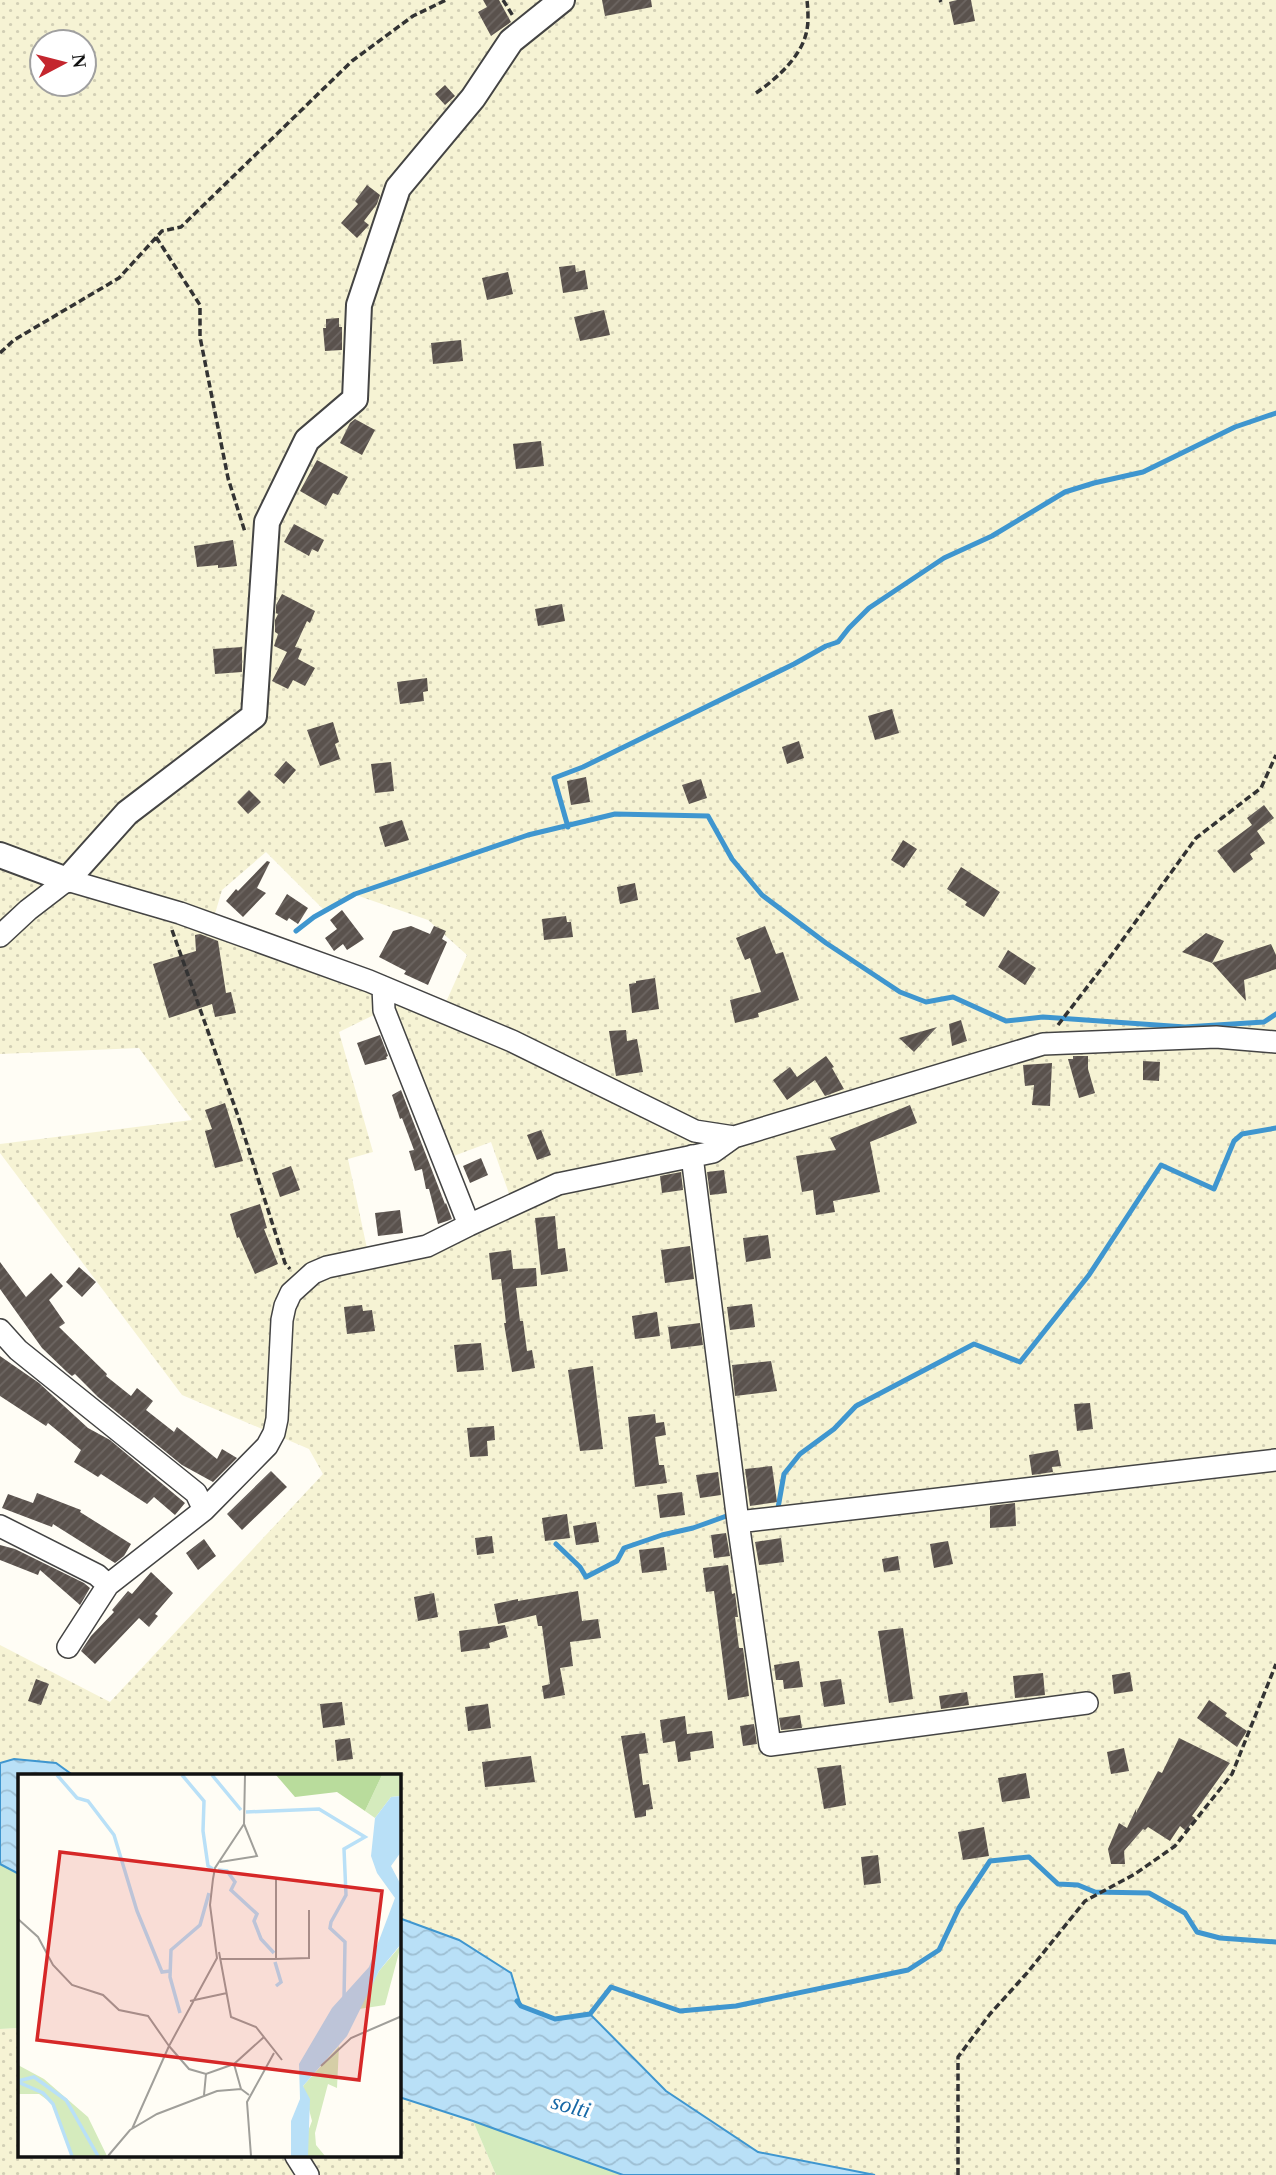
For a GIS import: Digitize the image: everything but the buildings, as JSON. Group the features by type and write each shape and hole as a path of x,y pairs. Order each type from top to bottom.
{"street":[{"path":"0,936 67,880 127,813 254,716 267,522 307,440 355,398 359,305 398,188 473,98 511,41 562,0"},
{"path":"0,855 67,880 164,908 383,987 512,1041 695,1131 734,1137"},
{"path":"383,987 384,1010 469,1224"},
{"path":"68,1647 108,1585 204,1510 267,1447 274,1433 279,1404 282,1320 285,1306 291,1293 313,1273 327,1267 427,1246 558,1184 713,1152 734,1137 1043,1044 1216,1037 1276,1042"},
{"path":"692,1156 738,1522 770,1745 1087,1703"},
{"path":"0,1329 18,1350 196,1493 204,1510"},
{"path":"738,1522 1276,1460"},
{"path":"0,1526 97,1575 108,1585"},
{"path":"297,2158 308,2175"}],"path":[{"path":"0,353 15,340 118,278 162,231 181,227 352,61 413,16 446,0"},
{"path":"756,93 773,81 797,52 806,35 807,0"},
{"path":"156,237 200,305 200,337 228,478 247,538"},
{"path":"1043,1044 1108,961 1196,838 1261,788 1276,755"},
{"path":"164,908 285,1263 302,1282"},
{"path":"958,2175 958,2057 990,2014 1085,1901 1135,1874 1175,1846 1184,1835 1232,1774 1276,1664"}],"shaded area":[{"path":"0,0 1276,0 1276,2175 875,2175 758,2152 666,2091 590,2014 555,2019 521,2006 401,1919 401,1774 71,1774 56,1763 14,1759 0,1763 0,1645 110,1702 323,1474 309,1449 182,1395 0,1153 0,1144 192,1120 139,1048 0,1054","holes":["266,852 325,911 356,895 428,920 467,955 442,1011 212,924 222,890","384,1010 443,1160 491,1142 513,1205 369,1258 348,1159 373,1152 339,1032"]},
{"path":"18,2028 18,2158 401,2158 401,2098 473,2121 496,2175 0,2175 0,2029"}],"green space":[{"path":"0,1864 18,1873 18,2028 0,2029"},
{"path":"473,2121 621,2174 623,2175 496,2175"}],"water":[{"path":"14,1759 56,1763 71,1774 18,1774 18,1873 0,1864 0,1763"},
{"name":"solti","path":"401,1919 459,1940 511,1973 521,2006 555,2019 590,2014 666,2091 758,2152 875,2175 623,2175 401,2098"}],"waterway":[{"path":"568,827 554,778 583,767 838,642 869,608 944,558 992,536 1065,492 1143,472 1235,427 1276,413"},
{"path":"296,931 314,917 355,894 528,835 615,814 708,816 732,859 762,895 826,943 900,992 926,1002 953,997 1006,1021 1043,1017 1185,1027 1264,1022 1276,1014"},
{"path":"772,1509 778,1508 784,1474 800,1454 834,1429 856,1406 974,1344 1020,1362 1089,1275 1161,1165 1214,1189 1234,1141 1242,1134 1276,1128"},
{"path":"556,1544 580,1567 586,1577 617,1561 624,1548 732,1514"},
{"path":"517,2001 521,2006 555,2019 590,2014 611,1987 680,2011 736,2006 908,1970 939,1950 959,1908 990,1861 1029,1857 1058,1884 1078,1885 1095,1892 1149,1893 1185,1913 1197,1932 1220,1938 1276,1942"}]}
